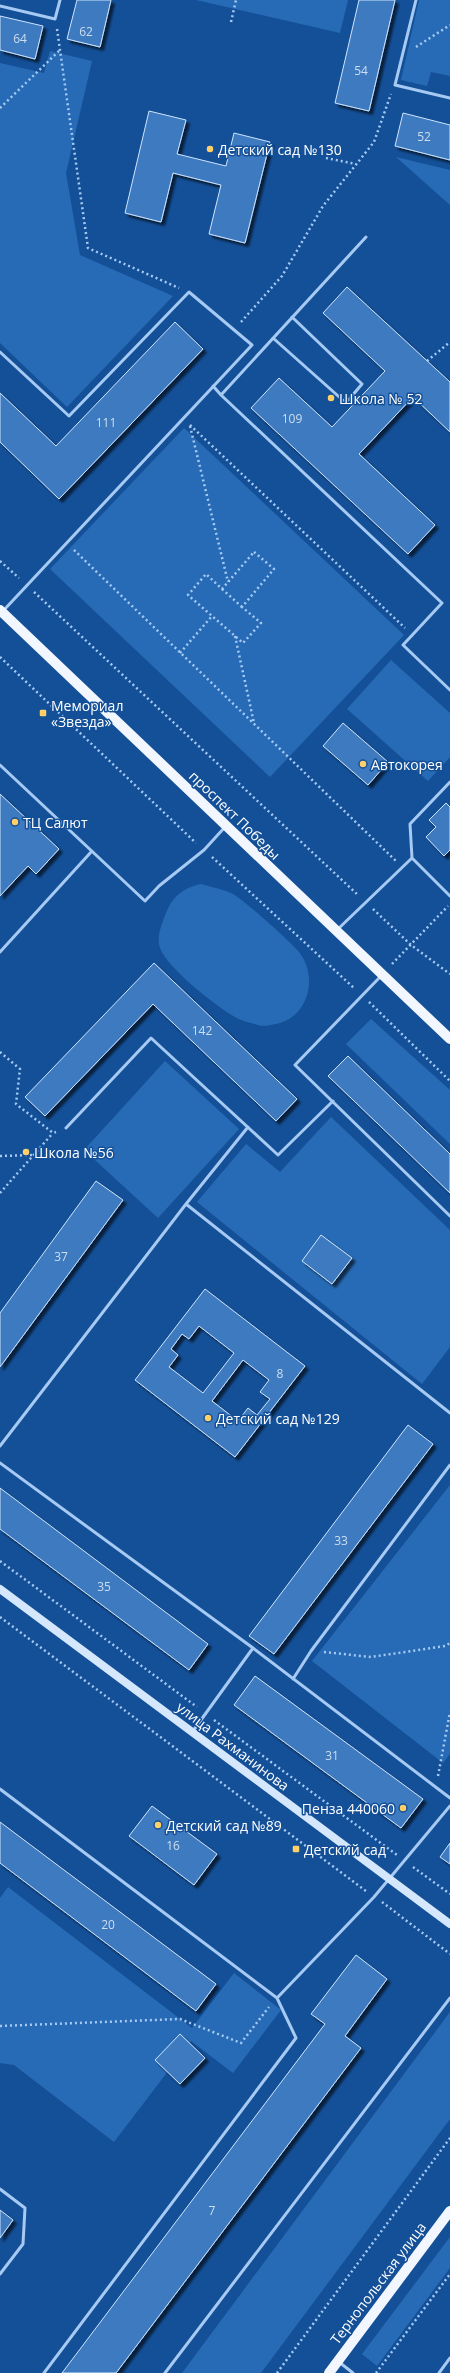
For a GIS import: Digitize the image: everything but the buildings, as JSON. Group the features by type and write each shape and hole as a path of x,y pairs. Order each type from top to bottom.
{"main road":[{"name":"проспект Победы","path":"1,611 450,1040"},
{"name":"улица Рахманинова","path":"0,1589 450,1924"},
{"name":"Тернопольская улица","path":"329,2373 450,2211"}],"lane":[{"path":"0,6 55,19 60,0"},
{"path":"416,0 395,85 450,98"},
{"path":"221,395 366,237"},
{"path":"0,352 69,416 189,292 252,345 27,586 1,611"},
{"path":"273,338 346,403 362,384 292,317"},
{"path":"213,386 442,604 402,645 450,690"},
{"path":"0,765 145,901 159,886 204,850 226,826"},
{"path":"450,782 410,824 412,858 450,896"},
{"path":"0,952 92,851"},
{"path":"336,931 367,903 412,858"},
{"path":"382,974 295,1065 450,1216"},
{"path":"66,1128 151,1038 278,1156 333,1101"},
{"path":"0,1446 186,1204 248,1127"},
{"path":"186,1204 450,1413"},
{"path":"0,1463 253,1648 450,1798"},
{"path":"293,1679 311,1651 450,1465"},
{"path":"192,1732 253,1648"},
{"path":"0,1789 277,1998 296,2038 44,2373"},
{"path":"277,1998 374,1897 450,1806"},
{"path":"165,2373 450,1998"},
{"path":"0,2189 25,2208 23,2244 0,2274"},
{"path":"439,2373 450,2358"},
{"path":"338,2361 354,2373"}],"path":[{"path":"231,22 236,0"},
{"path":"55,19 88,248 189,292"},
{"path":"402,56 450,25"},
{"path":"0,108 60,50"},
{"path":"234,330 282,276 323,206 374,142 395,85"},
{"path":"326,158 356,164"},
{"path":"427,361 450,342"},
{"path":"183,418 412,635"},
{"path":"189,425 228,583"},
{"path":"66,543 403,868"},
{"path":"222,589 254,552 274,569 242,607"},
{"path":"0,561 411,945 450,974"},
{"path":"206,574 222,589 261,623 243,643 188,595 206,574"},
{"path":"180,653 212,616"},
{"path":"235,636 254,724"},
{"path":"0,657 204,850 362,996 450,1081"},
{"path":"382,974 450,904"},
{"path":"0,1052 20,1069 16,1104 53,1133"},
{"path":"0,1193 53,1133 66,1128"},
{"path":"0,1156 35,1155"},
{"path":"0,1561 450,1894"},
{"path":"0,1617 450,1954"},
{"path":"311,1651 371,1657 446,1646 450,1643"},
{"path":"436,1788 450,1712"},
{"path":"0,2026 180,2019 241,2043 277,1998"},
{"path":"277,2373 450,2138"},
{"path":"376,2373 450,2274"}],"shaded area":[{"path":"196,0 348,0 340,33"},
{"path":"419,0 450,0 450,76 431,72 427,86 401,80"},
{"path":"50,51 92,61 66,173 80,255 173,296 67,407 0,343 0,63 44,73"},
{"path":"396,157 450,170 450,205"},
{"path":"184,428 404,635 270,777 50,569"},
{"path":"391,660 450,713 450,757 428,781 347,709"},
{"path":"201,884 225,891 239,898 287,939 299,952 305,962 309,984 303,1005 296,1014 287,1020 267,1026 241,1020 217,1005 193,986 164,956 159,944 159,935 169,907 175,897 184,890"},
{"path":"371,1019 450,1090 450,1144 346,1044"},
{"path":"165,1061 239,1129 158,1218 84,1150"},
{"path":"331,1117 450,1230 450,1347 422,1384 197,1202 246,1144 280,1172"},
{"path":"450,1485 450,1754 443,1763 312,1661"},
{"path":"8,1887 192,2028 234,1973 281,2010 233,2073 191,2041 114,2142 14,2065 0,2063 0,1898"},
{"path":"450,2012 450,2119 261,2373 182,2373"},
{"path":"450,2237 450,2268 377,2366 362,2354"}],"place":[{"name":"Детский сад №130","path":"210,149"},
{"name":"Школа № 52","path":"331,398"},
{"name":"Мемориал «Звезда»","path":"43,713"},
{"name":"Автокорея","path":"363,764"},
{"name":"ТЦ Салют","path":"15,822"},
{"name":"Школа №56","path":"26,1152"},
{"name":"Детский сад №129","path":"208,1418"},
{"name":"Пенза 440060","path":"403,1808"},
{"name":"Детский сад №89","path":"158,1825"},
{"name":"Детский сад","path":"296,1849"}]}
